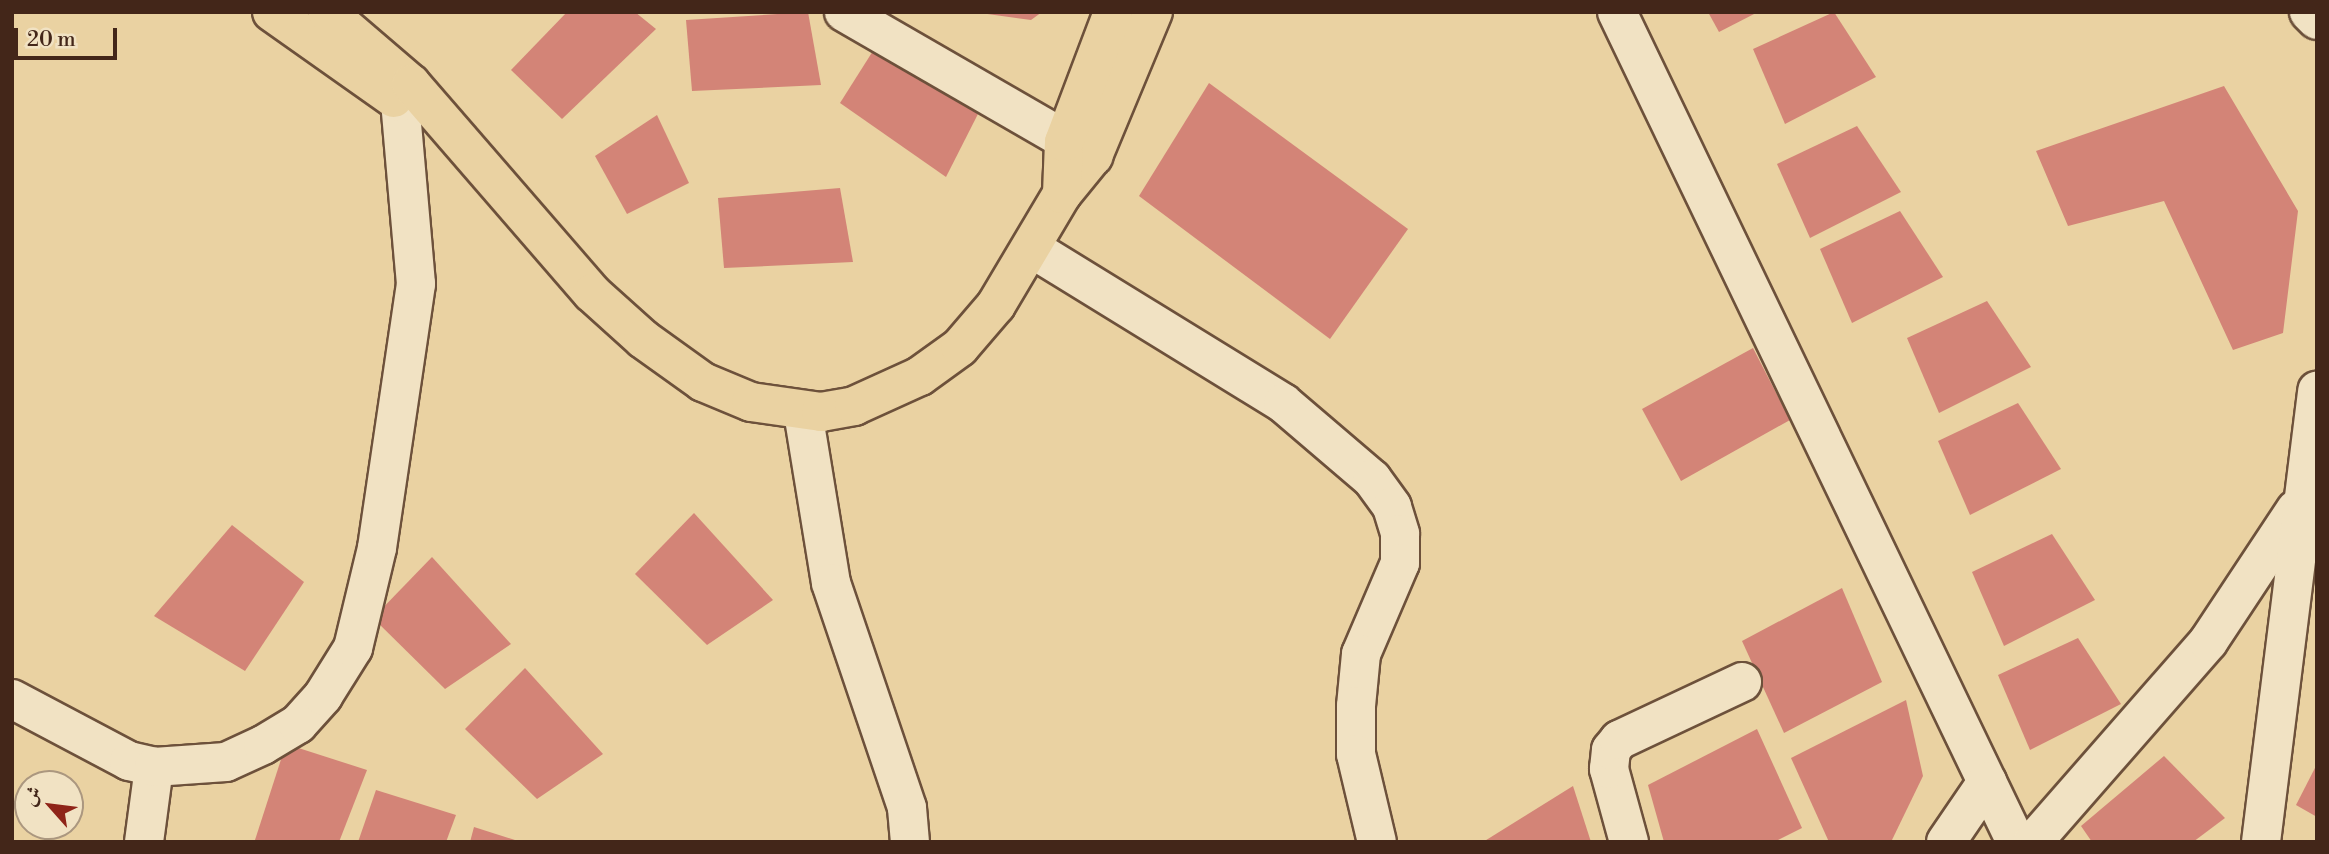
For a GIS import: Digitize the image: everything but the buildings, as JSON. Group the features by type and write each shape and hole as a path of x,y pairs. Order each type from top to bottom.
{"main road":[{"path":"272,12 406,93"},
{"path":"327,12 406,93 438,120 592,293 643,339 704,382 751,402 803,412 853,406 920,376 960,346 996,305 1062,194 1079,149 1113,12"},
{"path":"1079,149 1153,12"}],"street":[{"path":"1617,12 2016,842"},
{"path":"2309,12 2317,20"},
{"path":"864,17 1079,149"},
{"path":"12,699 129,761 154,767 226,762 298,724 323,696 353,648 377,548 416,284 406,93"},
{"path":"1031,248 1283,403 1372,479 1392,507 1400,534 1400,563 1362,654 1356,705 1356,754 1377,842"},
{"path":"2261,842 2317,390"},
{"path":"803,412 831,583 907,808 910,842"},
{"path":"2033,842 2208,642 2302,500"},
{"path":"1629,842 1609,769 1611,750 1619,740 1742,682"},
{"path":"144,842 154,767"},
{"path":"1946,842 1987,782"}]}
